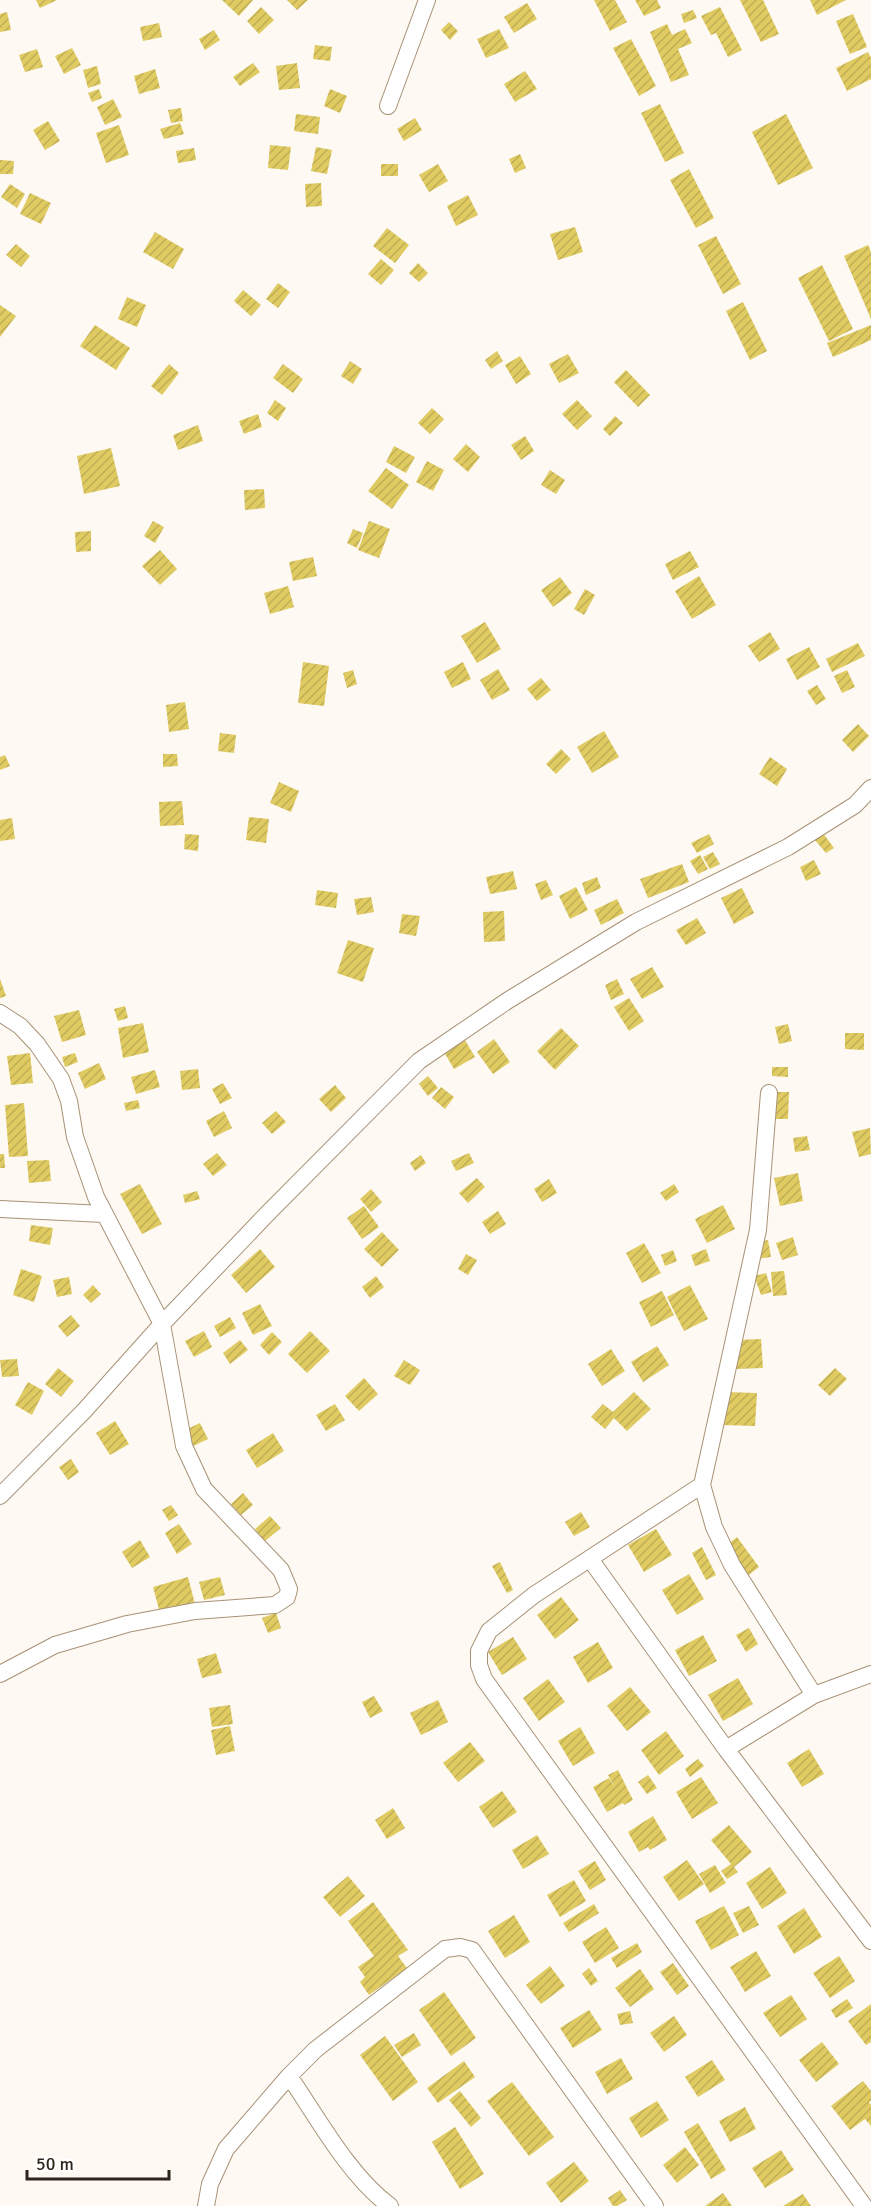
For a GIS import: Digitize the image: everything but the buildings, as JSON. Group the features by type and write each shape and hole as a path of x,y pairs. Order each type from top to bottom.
{"street":[{"path":"388,106 427,0"},
{"path":"0,1496 84,1411 162,1324 268,1213 419,1061 507,1001 636,922 788,847 855,805 871,788"},
{"path":"0,1013 20,1026 37,1044 61,1079 69,1101 75,1137 96,1197 162,1324 184,1446 204,1490 281,1570 289,1589 287,1597 275,1605 195,1611 127,1624 55,1645 0,1674"},
{"path":"769,1094 758,1230 702,1485 714,1527 732,1565 814,1695"},
{"path":"0,1209 104,1214"},
{"path":"702,1485 534,1595 489,1631 479,1651 479,1665 484,1679 864,2206"},
{"path":"590,1559 726,1749 871,1941"},
{"path":"726,1749 814,1695 871,1674"},
{"path":"206,2206 210,2184 226,2149 289,2076 315,2050 446,1949 460,1947 472,1950 655,2206"},
{"path":"289,2076 359,2178 375,2195 390,2206"}]}
